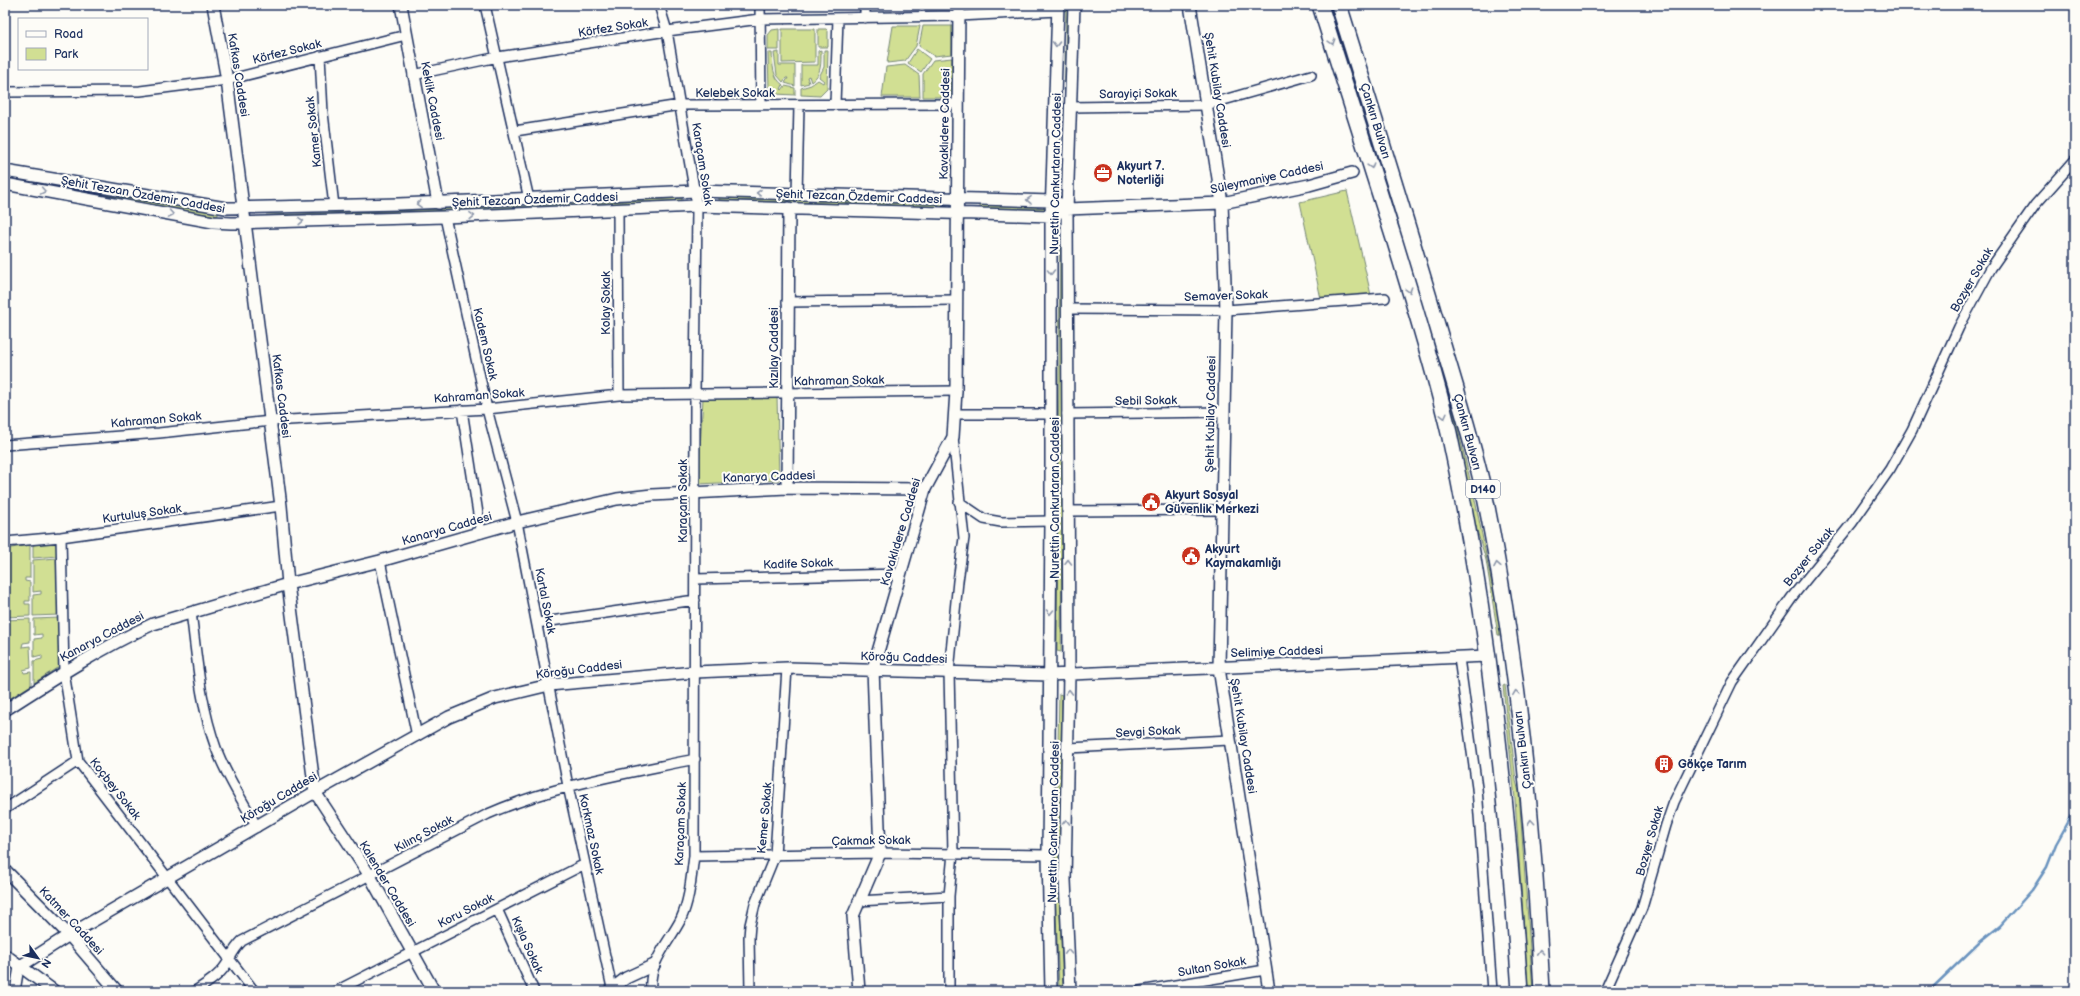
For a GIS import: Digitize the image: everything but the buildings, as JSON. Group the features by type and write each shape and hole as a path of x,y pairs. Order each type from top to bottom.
{"highway":[{"name":"Çankırı Bulvarı","path":"1320,5 1418,318 1437,386 1464,510 1487,656 1511,856 1520,991"},
{"name":"Çankırı Bulvarı","path":"1339,5 1414,243 1466,423 1484,494 1509,637 1529,794 1542,991"}],"street":[{"name":"Kafkas Caddesi","path":"214,5 227,80 244,208 271,420 288,584 315,792"},
{"name":"Keklik Caddesi","path":"401,5 438,203"},
{"path":"485,5 515,131 529,199"},
{"name":"Karaçam Sokak","path":"651,991 654,965 680,920 689,897 694,856 695,759 695,394 698,206 667,32 659,5"},
{"path":"760,5 761,105"},
{"path":"865,5 865,18"},
{"name":"Nurettin Cankurtaran Caddesi","path":"1070,991 1065,896 1069,674 1067,510 1067,208 1074,5"},
{"name":"Şehit Kubilay Caddesi","path":"1190,5 1222,203 1226,310 1219,668 1269,991"},
{"name":"Körfez Sokak","path":"413,75 498,57 760,19 865,18 959,11 1058,8"},
{"name":"Nurettin Cankurtaran Caddesi","path":"1051,991 1048,855 1051,521 1051,201 1058,8"},
{"name":"Kavaklıdere Caddesi","path":"859,991 853,920 858,901 880,853 873,669 925,488 953,437 956,391 956,198 959,11"},
{"path":"835,104 838,18"},
{"name":"Körfez Sokak","path":"5,92 140,91 227,80 406,34"},
{"name":"Kamer Sokak","path":"320,56 323,113 334,206"},
{"name":"Sarayiçi Sokak","path":"1070,107 1206,105 1311,75"},
{"path":"797,194 799,104"},
{"name":"Kelebek Sokak","path":"515,131 680,105 958,104"},
{"name":"Bozyer Sokak","path":"1605,991 1642,908 1674,802 1732,682 1792,597 1852,523 1890,470 1912,430 1959,327 1991,268 2035,205 2075,160"},
{"name":"Şehit Tezcan Özdemir Caddesi","path":"5,171 213,207 244,208 438,203 696,191 1051,201 1067,208"},
{"name":"Süleymaniye Caddesi","path":"1067,208 1222,203 1309,185 1352,173"},
{"name":"Şehit Tezcan Özdemir Caddesi","path":"5,184 213,222 445,217 698,206 956,212 1051,216 1067,208"},
{"name":"Kızılay Caddesi","path":"787,488 789,208"},
{"name":"Kolay Sokak","path":"618,210 619,396"},
{"name":"Kadem Sokak","path":"445,217 488,409 517,522"},
{"name":"Semaver Sokak","path":"1067,309 1226,310 1385,298"},
{"path":"788,302 956,300"},
{"name":"Kahraman Sokak","path":"5,445 159,433 271,420 488,409 619,396 956,391"},
{"path":"462,410 481,533"},
{"name":"Sebil Sokak","path":"1067,414 1224,412"},
{"path":"954,414 1051,414"},
{"path":"949,991 949,896 953,853 949,672 964,538 953,437"},
{"name":"Kanarya Caddesi","path":"5,710 64,672 153,624 288,584 380,561 517,522 617,499 696,492 787,488 925,488"},
{"path":"959,502 984,519 1001,522 1051,521"},
{"name":"Kurtuluş Sokak","path":"5,542 61,537 281,506"},
{"path":"1067,510 1223,510"},
{"name":"Kartal Sokak","path":"517,522 549,684"},
{"name":"Koçbey Sokak","path":"61,537 64,672 78,761 254,991"},
{"path":"380,561 416,736"},
{"name":"Kadife Sokak","path":"696,579 900,574"},
{"path":"537,623 696,600"},
{"path":"191,612 203,703 216,747 224,767 257,827"},
{"name":"Selimiye Caddesi","path":"1069,674 1487,656"},
{"path":"1459,658 1477,788 1492,991"},
{"name":"Köroğu Caddesi","path":"19,966 69,935 315,792 449,717 496,698 549,684 695,672 787,668 873,669 1049,675 1069,674"},
{"name":"Kemer Sokak","path":"750,991 750,925 755,904 775,855 787,668"},
{"name":"Korkmaz Sokak","path":"549,684 568,786 610,989"},
{"name":"Sevgi Sokak","path":"1068,748 1230,740"},
{"name":"Kılınç Sokak","path":"195,991 216,975 226,965 233,949 242,941 488,814 516,802 568,786 695,759"},
{"path":"5,809 78,761"},
{"name":"Kalender Caddesi","path":"315,792 370,876 434,991"},
{"name":"Çakmak Sokak","path":"694,856 880,853 1048,855"},
{"name":"Koru Sokak","path":"336,991 585,864"},
{"name":"Katmer Caddesi","path":"5,870 69,935 117,991"},
{"path":"858,901 949,896"},
{"name":"Kışla Sokak","path":"497,909 534,991"},
{"path":"5,955 54,991"},
{"path":"610,989 626,978 654,965"},
{"path":"15,991 19,966"},
{"name":"Sultan Sokak","path":"1140,991 1265,970"}],"green space":[{"path":"1066,5 1069,5 1063,184"},
{"path":"1327,5 1332,5 1379,151 1447,383 1476,505 1502,635 1498,635 1486,560 1475,524 1461,462"},
{"path":"893,26 920,26 916,46 905,61 887,63"},
{"path":"923,26 952,26 952,54 934,56 919,46"},
{"path":"779,29 779,50 768,50 768,35 772,30"},
{"path":"782,29 815,29 815,62 782,63"},
{"path":"818,29 826,29 828,31 828,47 818,47"},
{"path":"917,49 930,59 921,72 908,63"},
{"path":"821,50 820,68 815,79 811,82 809,76 807,77 809,83 801,85 801,65 818,65 818,51"},
{"path":"824,50 828,50 827,89 820,96 801,95 801,88 811,85 818,80 823,83 824,81 819,77 824,67"},
{"path":"779,52 779,65 795,65 795,86 785,83 788,78 786,78 783,82 777,75 774,53"},
{"path":"768,53 772,53 775,75 779,82 783,85 781,89 782,90 785,86 795,88 795,95 775,94 769,90"},
{"path":"952,58 951,97 923,97 923,74 933,60"},
{"path":"905,65 919,75 920,97 882,97 886,67"},
{"path":"5,177 219,213 217,216 5,180"},
{"path":"1347,191 1371,295 1321,299 1300,202"},
{"path":"719,197 947,204 947,207 719,200"},
{"path":"682,198 682,201 530,209 266,217 266,215 531,206"},
{"path":"980,205 1048,206 1048,210 980,208"},
{"path":"1060,225 1064,226 1061,652 1057,651"},
{"path":"777,396 779,480 698,484 703,397"},
{"path":"54,542 57,544 57,556 33,558 33,545"},
{"path":"30,545 30,578 25,578 25,581 30,582 30,601 25,601 25,604 30,604 30,616 5,617 5,549"},
{"path":"57,558 59,615 33,616 33,595 41,594 41,591 33,592 33,560"},
{"path":"59,618 60,666 34,683 34,661 42,659 42,655 34,657 34,639 42,638 42,634 34,635 34,619"},
{"path":"30,619 30,642 23,643 22,647 30,646 31,668 23,670 24,673 31,672 31,685 6,701 5,620"},
{"path":"1505,685 1516,781 1519,792 1533,991 1528,991 1515,799 1503,686"},
{"path":"1059,694 1062,695 1059,886 1063,991 1059,991 1055,889"}],"waterway":[{"path":"1929,991 1980,942 2000,926 2032,890 2047,867 2056,844 2075,810"}],"place":[{"name":"Akyurt 7. Noterliği","path":"1103,173"},
{"name":"Akyurt Sosyal Güvenlik Merkezi","path":"1151,502"},
{"name":"Akyurt Kaymakamlığı","path":"1191,556"},
{"name":"Gökçe Tarım","path":"1664,764"}]}
